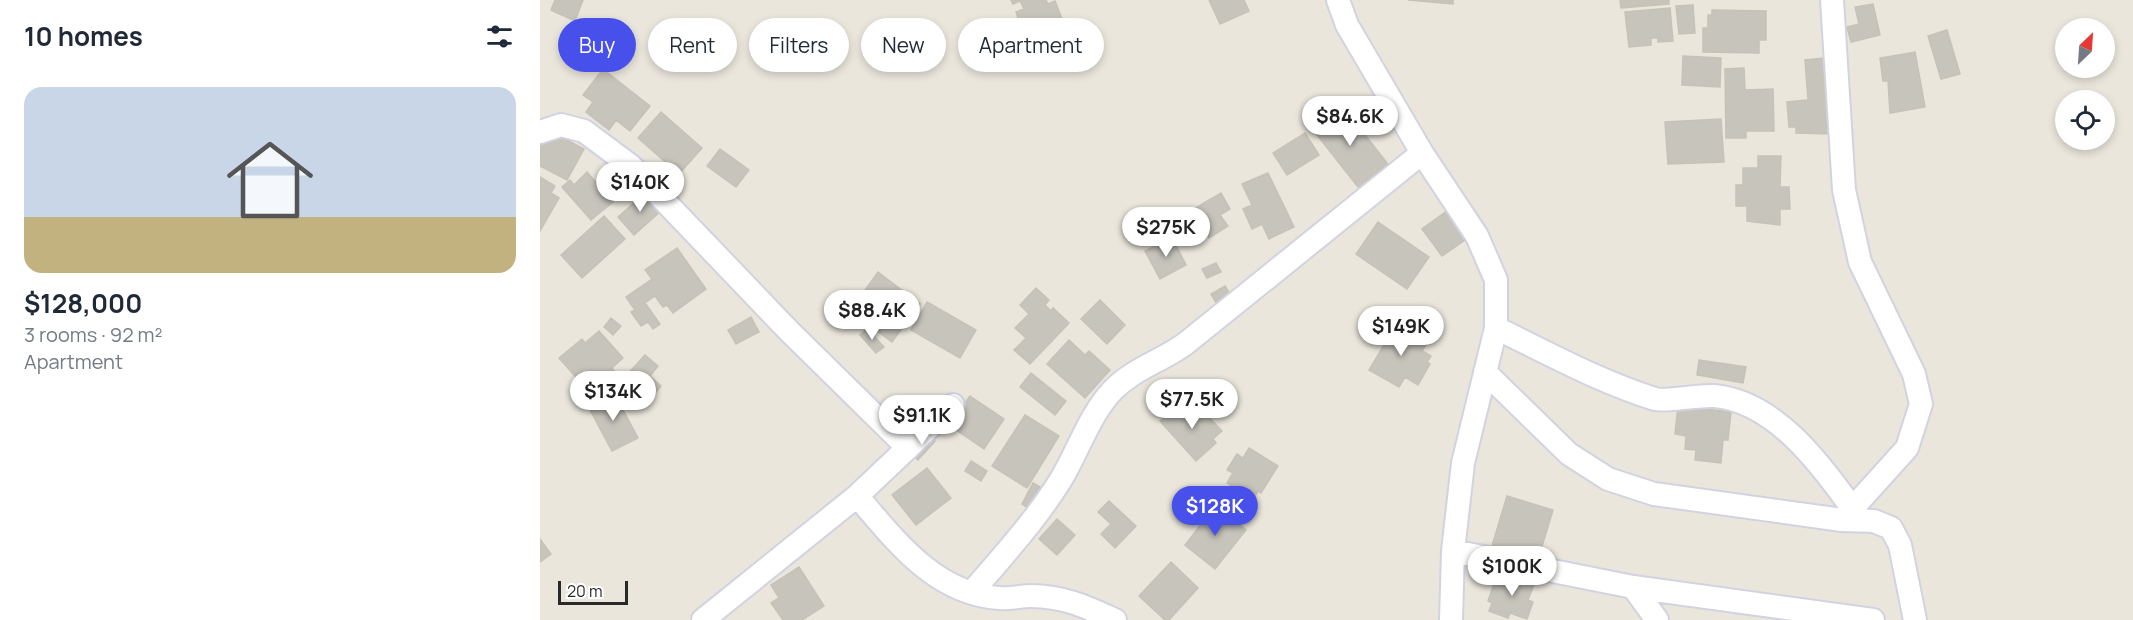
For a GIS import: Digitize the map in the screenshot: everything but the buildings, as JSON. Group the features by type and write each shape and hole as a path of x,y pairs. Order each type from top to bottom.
{"street":[{"path":"1338,0 1347,25 1422,153 1477,236 1496,280 1496,328 1463,463 1453,551 1451,620"},
{"path":"1832,0 1844,190 1860,262 1914,374 1922,404 1907,448 1847,514"},
{"path":"540,132 561,125 584,131 631,166 789,331 908,448"},
{"path":"972,592 1023,533 1060,481 1099,408 1111,392 1134,371 1164,360 1185,344 1422,153"},
{"path":"1496,328 1614,384 1658,400 1687,396 1716,396 1742,403 1779,425 1820,463 1847,514"},
{"path":"1485,372 1569,454 1608,479 1654,494 1847,514 1891,528 1900,544 1915,620"},
{"path":"703,620 856,496 953,405"},
{"path":"856,496 910,555 941,580 972,592 999,598 1031,596 1066,598 1115,620"},
{"path":"1453,551 1633,587 1873,620"},
{"path":"1633,587 1657,620"}]}
